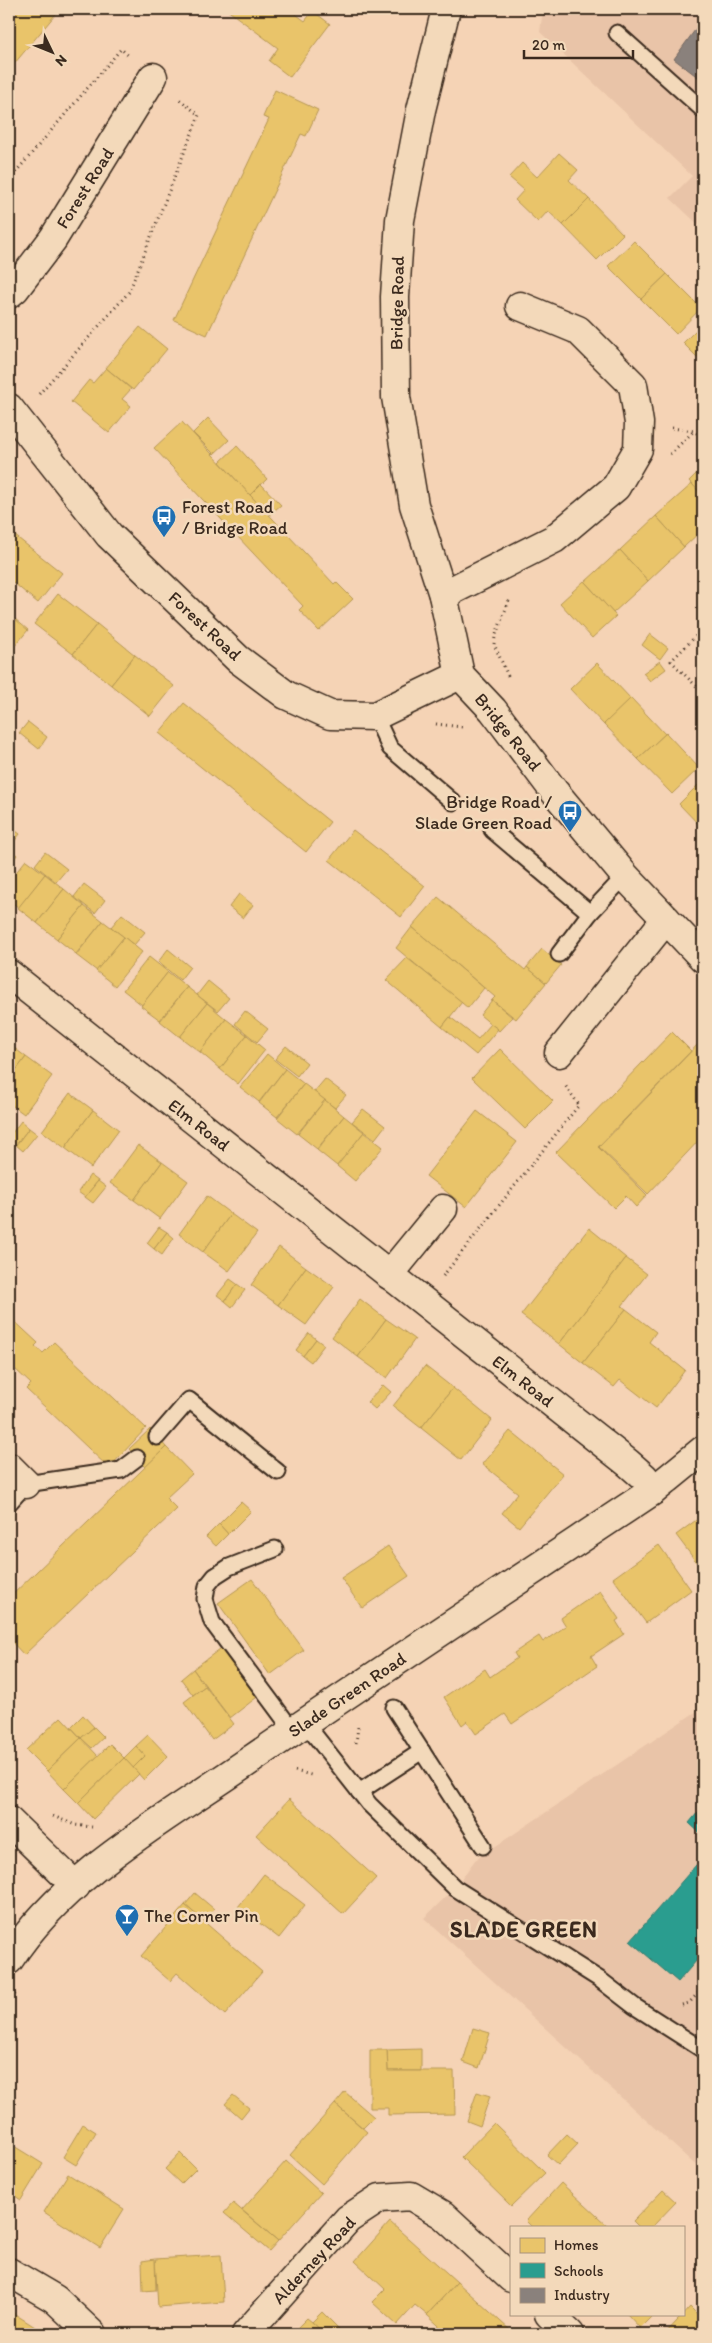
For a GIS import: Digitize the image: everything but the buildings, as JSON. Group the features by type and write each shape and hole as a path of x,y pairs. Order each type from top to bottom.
{"street":[{"name":"Bridge Road","path":"446,9 421,110 400,220 395,297 396,398 414,505 443,595 460,675 493,710 554,791 625,876 703,958"},
{"name":"Forest Road","path":"9,294 15,289 53,239 153,76"},
{"path":"443,595 554,539 616,487 638,449 639,423 633,385 578,330 520,306"},
{"name":"Forest Road","path":"9,408 110,535 238,659 286,694 330,715 375,716 460,675"},
{"path":"559,1053 666,919"},
{"name":"Elm Road","path":"9,974 628,1463 644,1477 654,1490"},
{"path":"390,1275 443,1209"},
{"name":"Slade Green Road","path":"9,1960 38,1922 76,1886 134,1840 299,1727 654,1490 703,1450"},
{"path":"9,1821 76,1886"},
{"name":"Alderney Road","path":"246,2334 348,2219 380,2198 412,2196 443,2215 510,2277"},
{"path":"9,2272 55,2299 92,2334"},
{"path":"551,2316 570,2334"}],"lane":[{"path":"617,33 703,110"},
{"path":"375,716 390,748 453,802"},
{"path":"492,830 590,913"},
{"path":"559,954 590,913 625,876"},
{"path":"157,1437 189,1400 278,1472"},
{"path":"14,1485 121,1470 137,1458"},
{"path":"275,1549 229,1567 215,1576 207,1586 205,1599 212,1622 299,1727 358,1792 455,1888 604,1982 634,2006 703,2050"},
{"path":"394,1708 484,1846"},
{"path":"358,1792 422,1751"}],"path":[{"path":"666,459 694,431"},
{"path":"512,682 494,644 495,637 513,593"},
{"path":"703,629 671,661 703,693"},
{"path":"422,1301 535,1163 541,1152 579,1105 550,1064 559,1053"},
{"path":"359,1723 356,1754 375,1782"},
{"path":"292,1771 297,1770 317,1778"},
{"path":"60,1818 75,1825 98,1828"},
{"path":"9,2003 22,1984"},
{"path":"679,2005 689,2003 703,1988"}],"shaded area":[{"path":"543,9 703,9 703,229 670,198 692,176 540,32"},
{"path":"703,1707 703,2172 424,1918 455,1888 475,1860"}],"place":[{"name":"Forest Road / Bridge Road","path":"164,538"},
{"name":"Bridge Road / Slade Green Road","path":"570,833"},
{"name":"The Corner Pin","path":"127,1937"}],"district":[{"name":"SLADE GREEN","path":"524,1929"}]}
